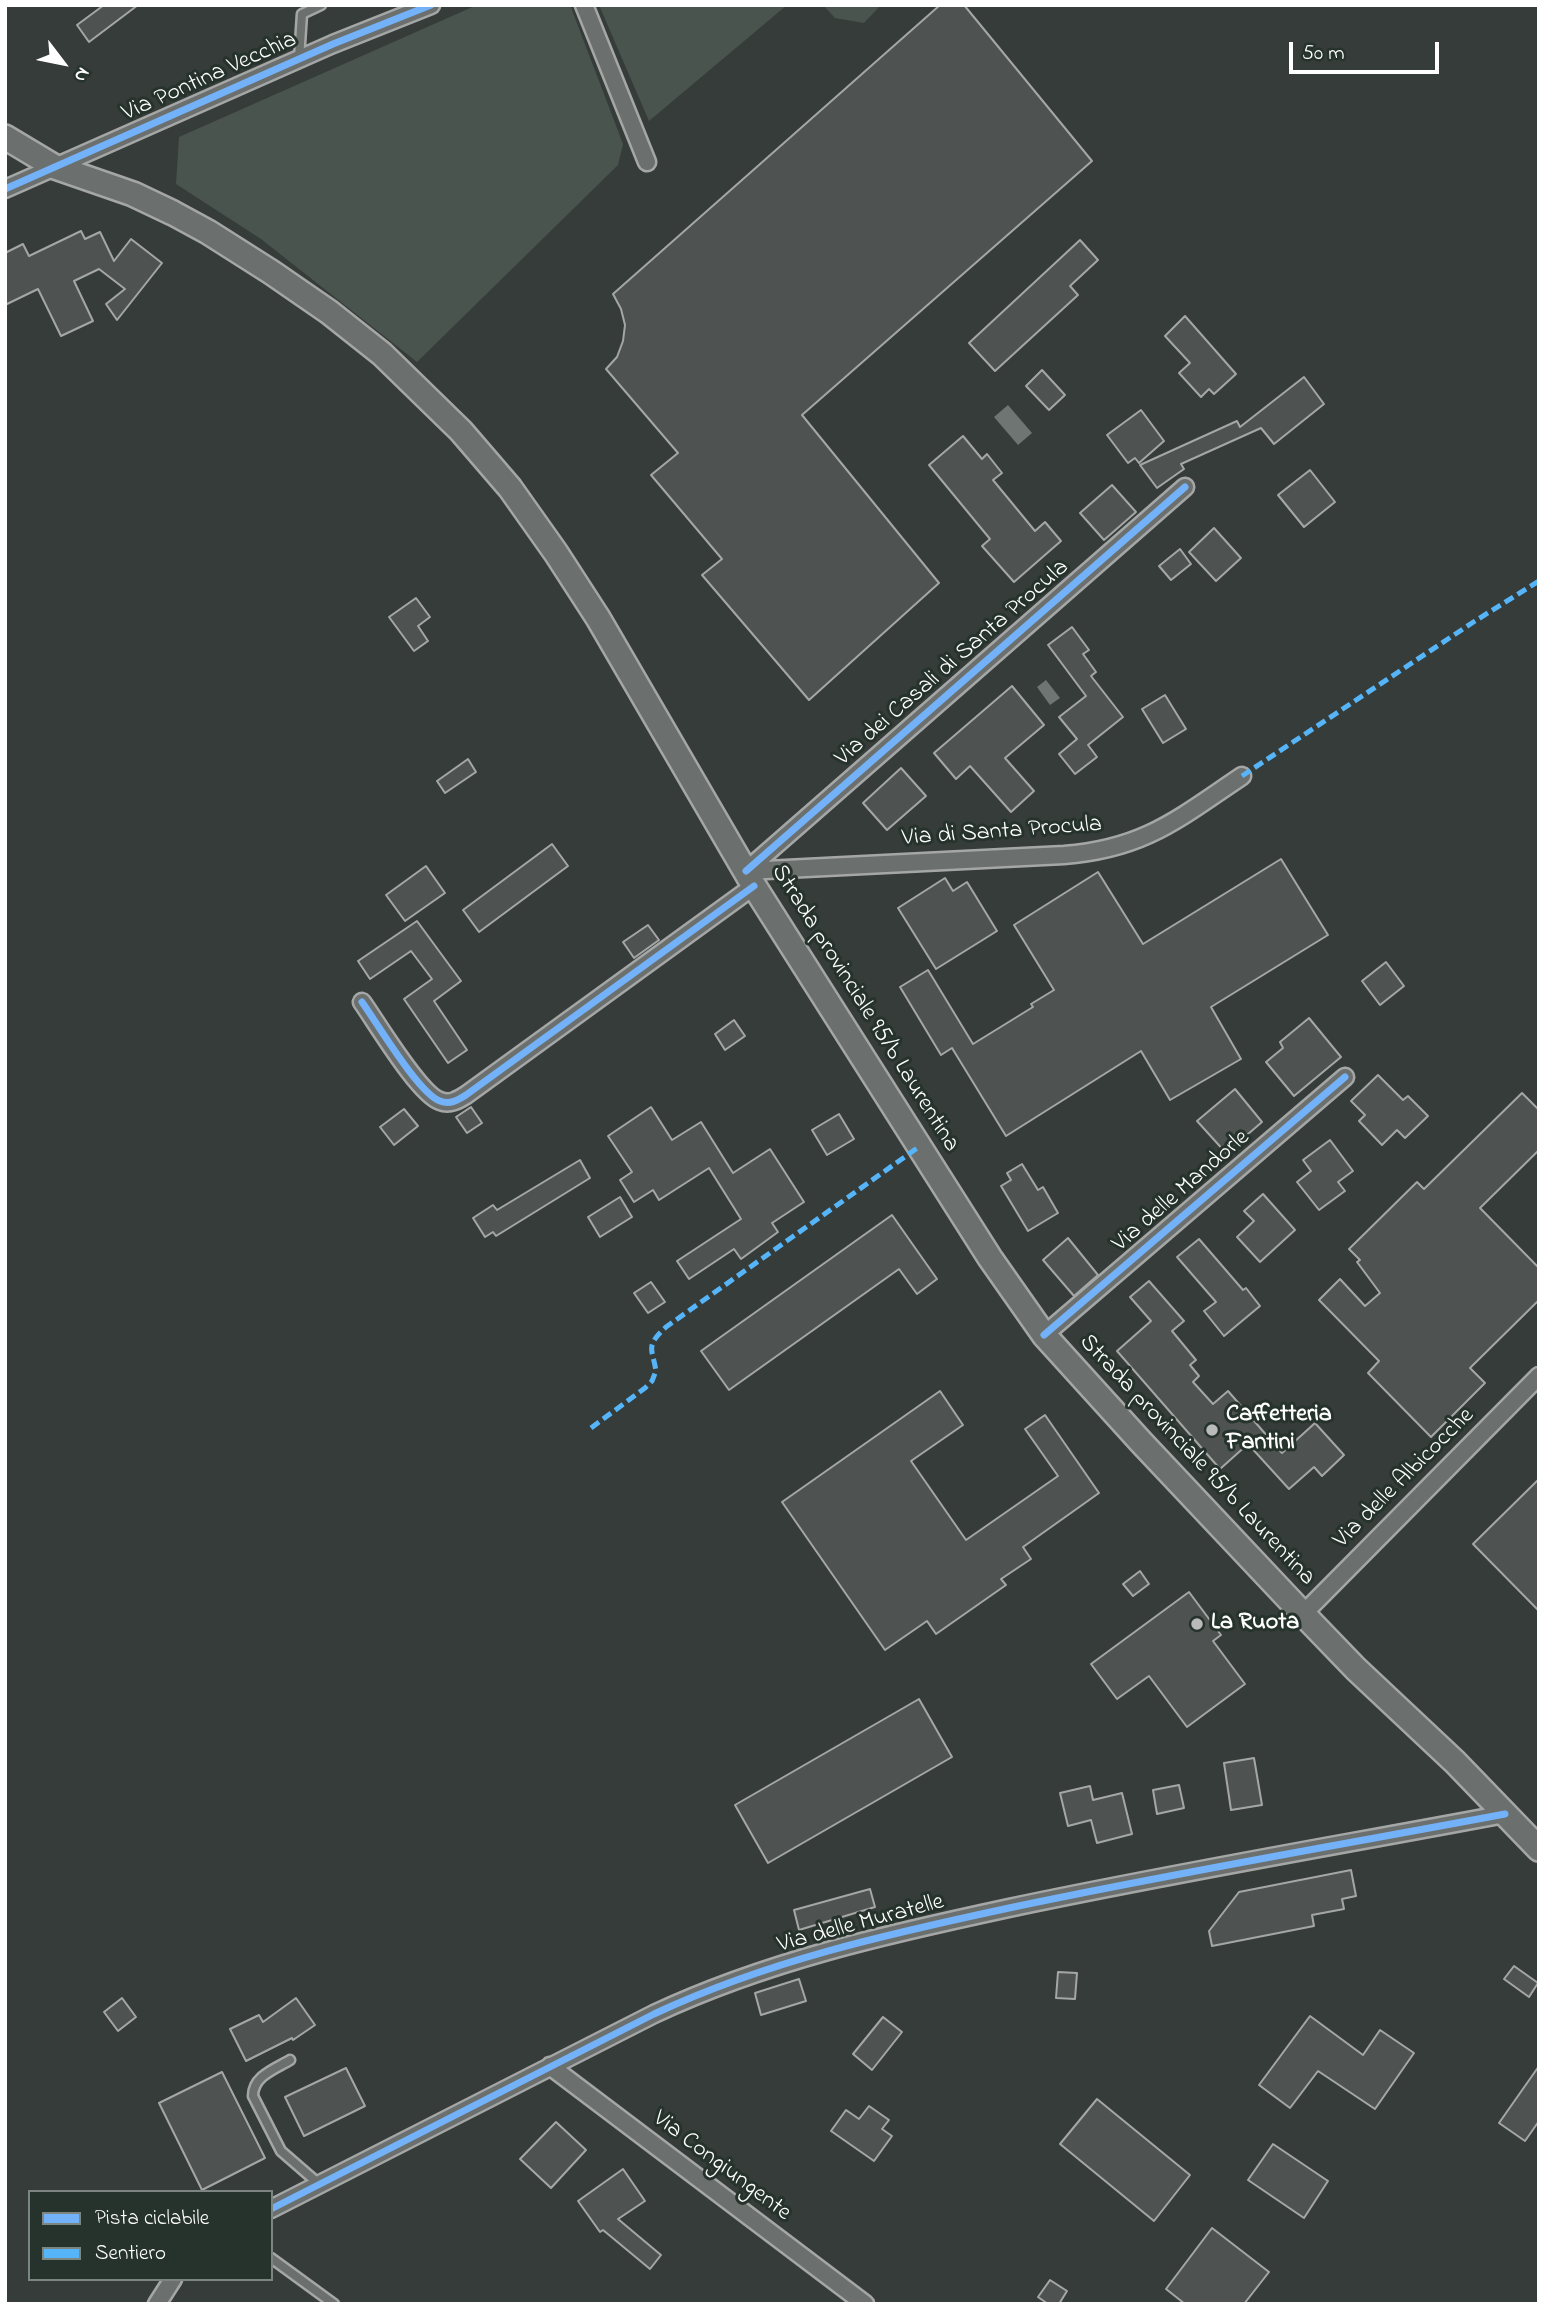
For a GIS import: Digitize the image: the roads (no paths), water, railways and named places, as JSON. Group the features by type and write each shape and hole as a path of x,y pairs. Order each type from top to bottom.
{"main road":[{"name":"Strada provinciale 95/b Laurentina","path":"5,137 55,167 133,194 208,232 281,278 391,362 435,403 488,460 536,522 598,618 750,878 990,1258 1044,1335 1132,1433 1303,1614 1356,1669 1455,1762 1539,1849"}],"street":[{"name":"Via Pontina Vecchia","path":"5,190 299,60 431,5"},
{"path":"584,5 647,162"},
{"name":"Via dei Casali di Santa Procula","path":"362,1002 423,1088 438,1101 453,1102 466,1095 750,878 1185,487"},
{"name":"Via di Santa Procula","path":"750,878 1100,852 1159,831 1242,776"},
{"name":"Via delle Mandorle","path":"1044,1335 1345,1077"},
{"name":"Via delle Albicocche","path":"1303,1614 1539,1376"},
{"name":"Via delle Muratelle","path":"273,2208 550,2066 708,1990 830,1950 1092,1890 1505,1814"},
{"name":"Via Congiungente","path":"550,2066 864,2304"},
{"path":"157,2304 172,2281"}],"lane":[{"path":"299,60 302,14 321,5"},
{"path":"290,2060 259,2079 253,2096 281,2151 319,2184"},
{"path":"273,2259 334,2304"}],"place":[{"name":"Caffetteria Fantini","path":"1212,1430"},
{"name":"La Ruota","path":"1197,1624"}]}
